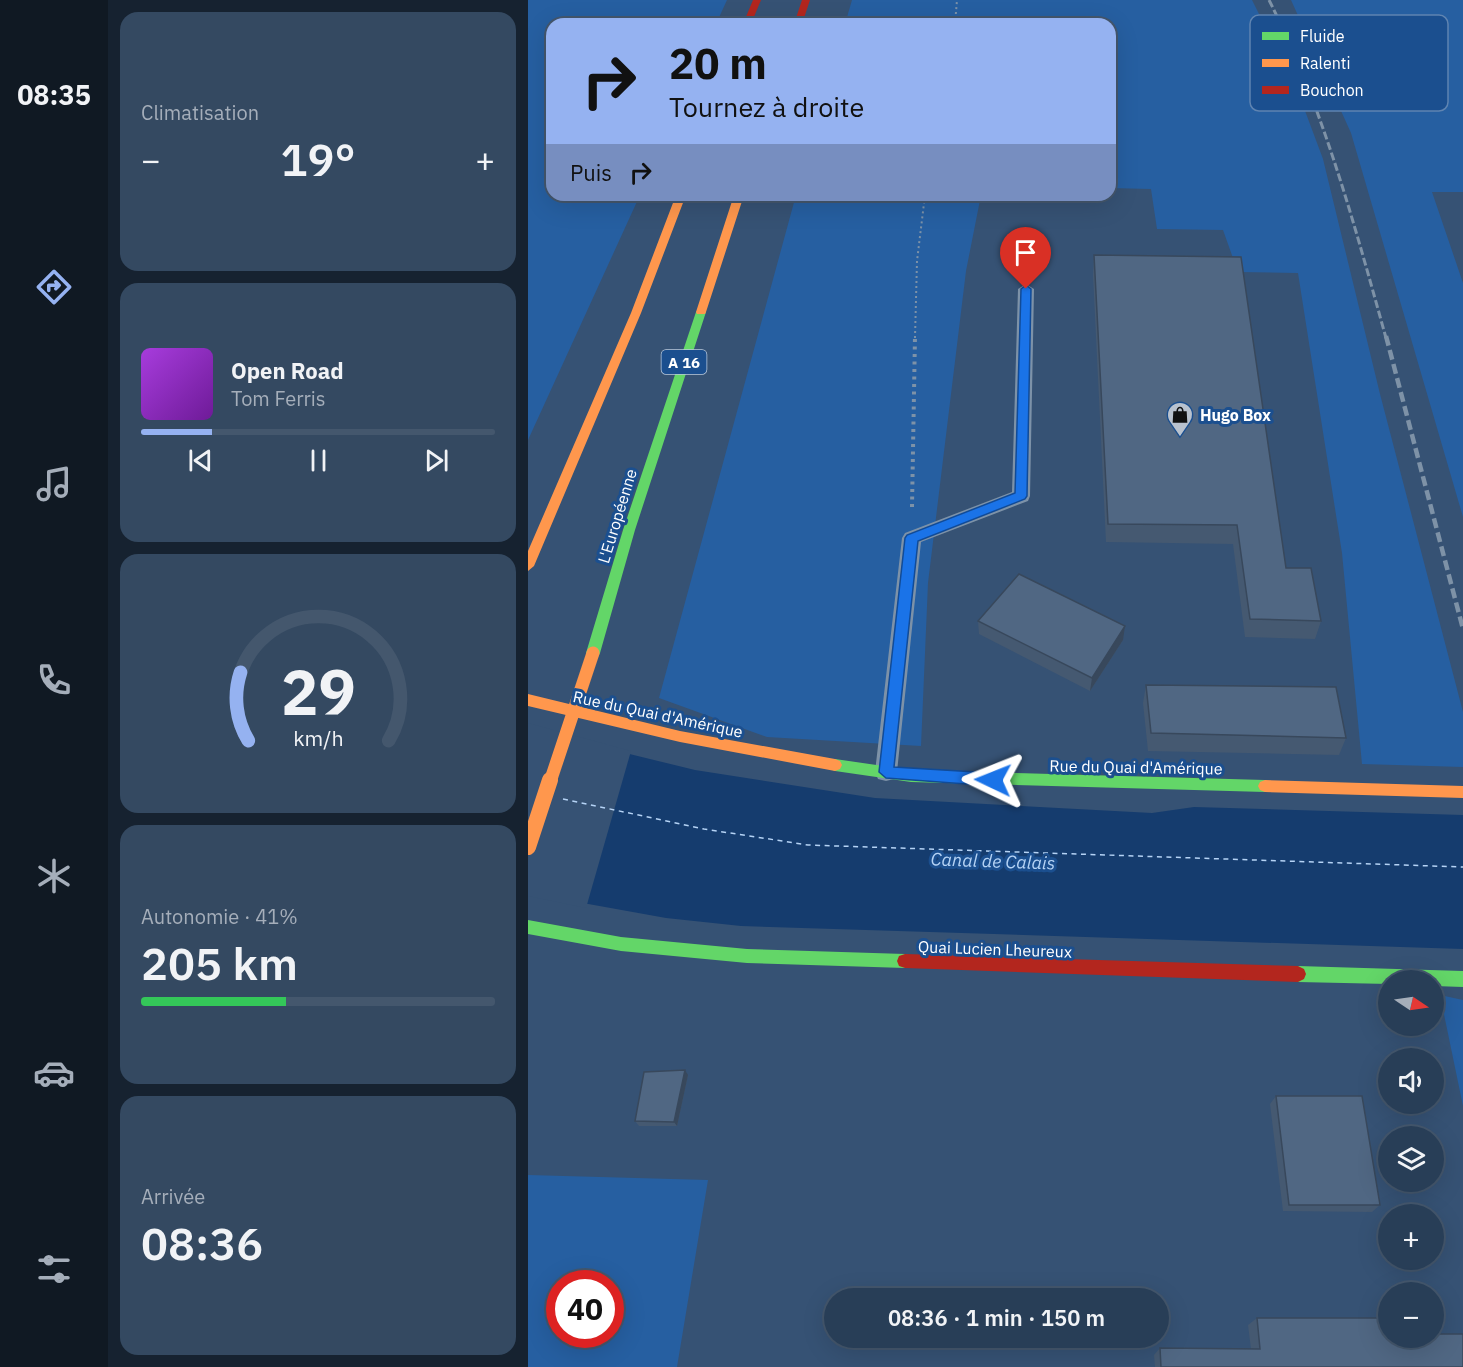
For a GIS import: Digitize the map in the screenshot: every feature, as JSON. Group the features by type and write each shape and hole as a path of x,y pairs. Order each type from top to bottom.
{"main road":[{"path":"750,18 757,0"},
{"path":"800,18 806,0"},
{"path":"528,566 636,313 679,201"},
{"name":"L'Européenne","path":"528,848 737,201"},
{"name":"Rue du Quai d'Amérique","path":"528,700 586,716 711,744 786,758 886,772 970,779 1463,792"},
{"name":"Quai Lucien Lheureux","path":"528,927 621,944 747,956 1463,979"}],"lane":[{"path":"886,772 912,538 1021,496 1026,289"}],"path":[{"path":"956,18 957,0"},
{"path":"912,538 917,261 923,201"}],"shaded area":[{"path":"528,0 727,0 719,18 546,18 546,201 637,201 528,440"},
{"path":"852,0 1252,0 1260,15 1250,15 1250,111 1305,111 1323,159 1380,394 1463,712 1463,767 1362,764 1342,553 1298,273 1238,272 1223,230 1157,229 1151,189 1116,188 1116,18 847,18"},
{"path":"1291,0 1463,0 1463,192 1432,192 1463,283 1463,517 1351,133 1341,111 1448,111 1448,15 1298,15"},
{"path":"794,201 980,201 966,271 928,583 921,746 767,737 659,698"},
{"path":"1444,996 1463,1000 1463,1106 1444,1014"},
{"path":"528,1175 708,1180 677,1367 528,1367"}],"water":[{"name":"Canal de Calais","path":"609,749 695,770 875,798 1152,813 1194,807 1463,815 1463,949 741,926 666,918 544,896"}],"pier":[{"path":"528,723 631,751 586,908 528,896"}],"building":[{"path":"1094,255 1241,257 1286,568 1311,568 1321,621 1250,619 1237,525 1108,524"},
{"path":"1019,574 1125,626 1092,678 978,621"},
{"path":"1146,685 1336,687 1346,738 1151,733"},
{"path":"685,1070 674,1122 635,1121 644,1072"},
{"path":"1276,1096 1362,1096 1380,1204 1289,1205"},
{"path":"1257,1318 1378,1318 1378,1348 1444,1348 1444,1334 1463,1334 1463,1367 1161,1367 1160,1348 1260,1349"}],"ferry route":[{"path":"563,799 704,829 808,845 1463,867"}],"railway":[{"path":"1269,0 1276,15"},
{"path":"1316,111 1336,166 1386,338"},
{"path":"1386,336 1463,629"}],"traffic: fast":[{"path":"593,653 629,530 701,312"},
{"path":"835,765 911,776 1265,786"},
{"path":"528,927 621,944 747,956 905,961"},
{"path":"1298,974 1463,979"}],"traffic: slow":[{"path":"528,566 636,313 679,201"},
{"path":"701,312 737,201"},
{"path":"528,847 593,653"},
{"path":"528,700 680,737 835,765"},
{"path":"1265,786 1463,792"}],"traffic: jam":[{"path":"750,18 757,0"},
{"path":"800,18 806,0"},
{"path":"905,961 1298,974"}],"place":[{"name":"Hugo Box","path":"1180,438"}],"route":[{"path":"993,780 911,776 886,772 912,538 1021,496 1026,289"}]}
